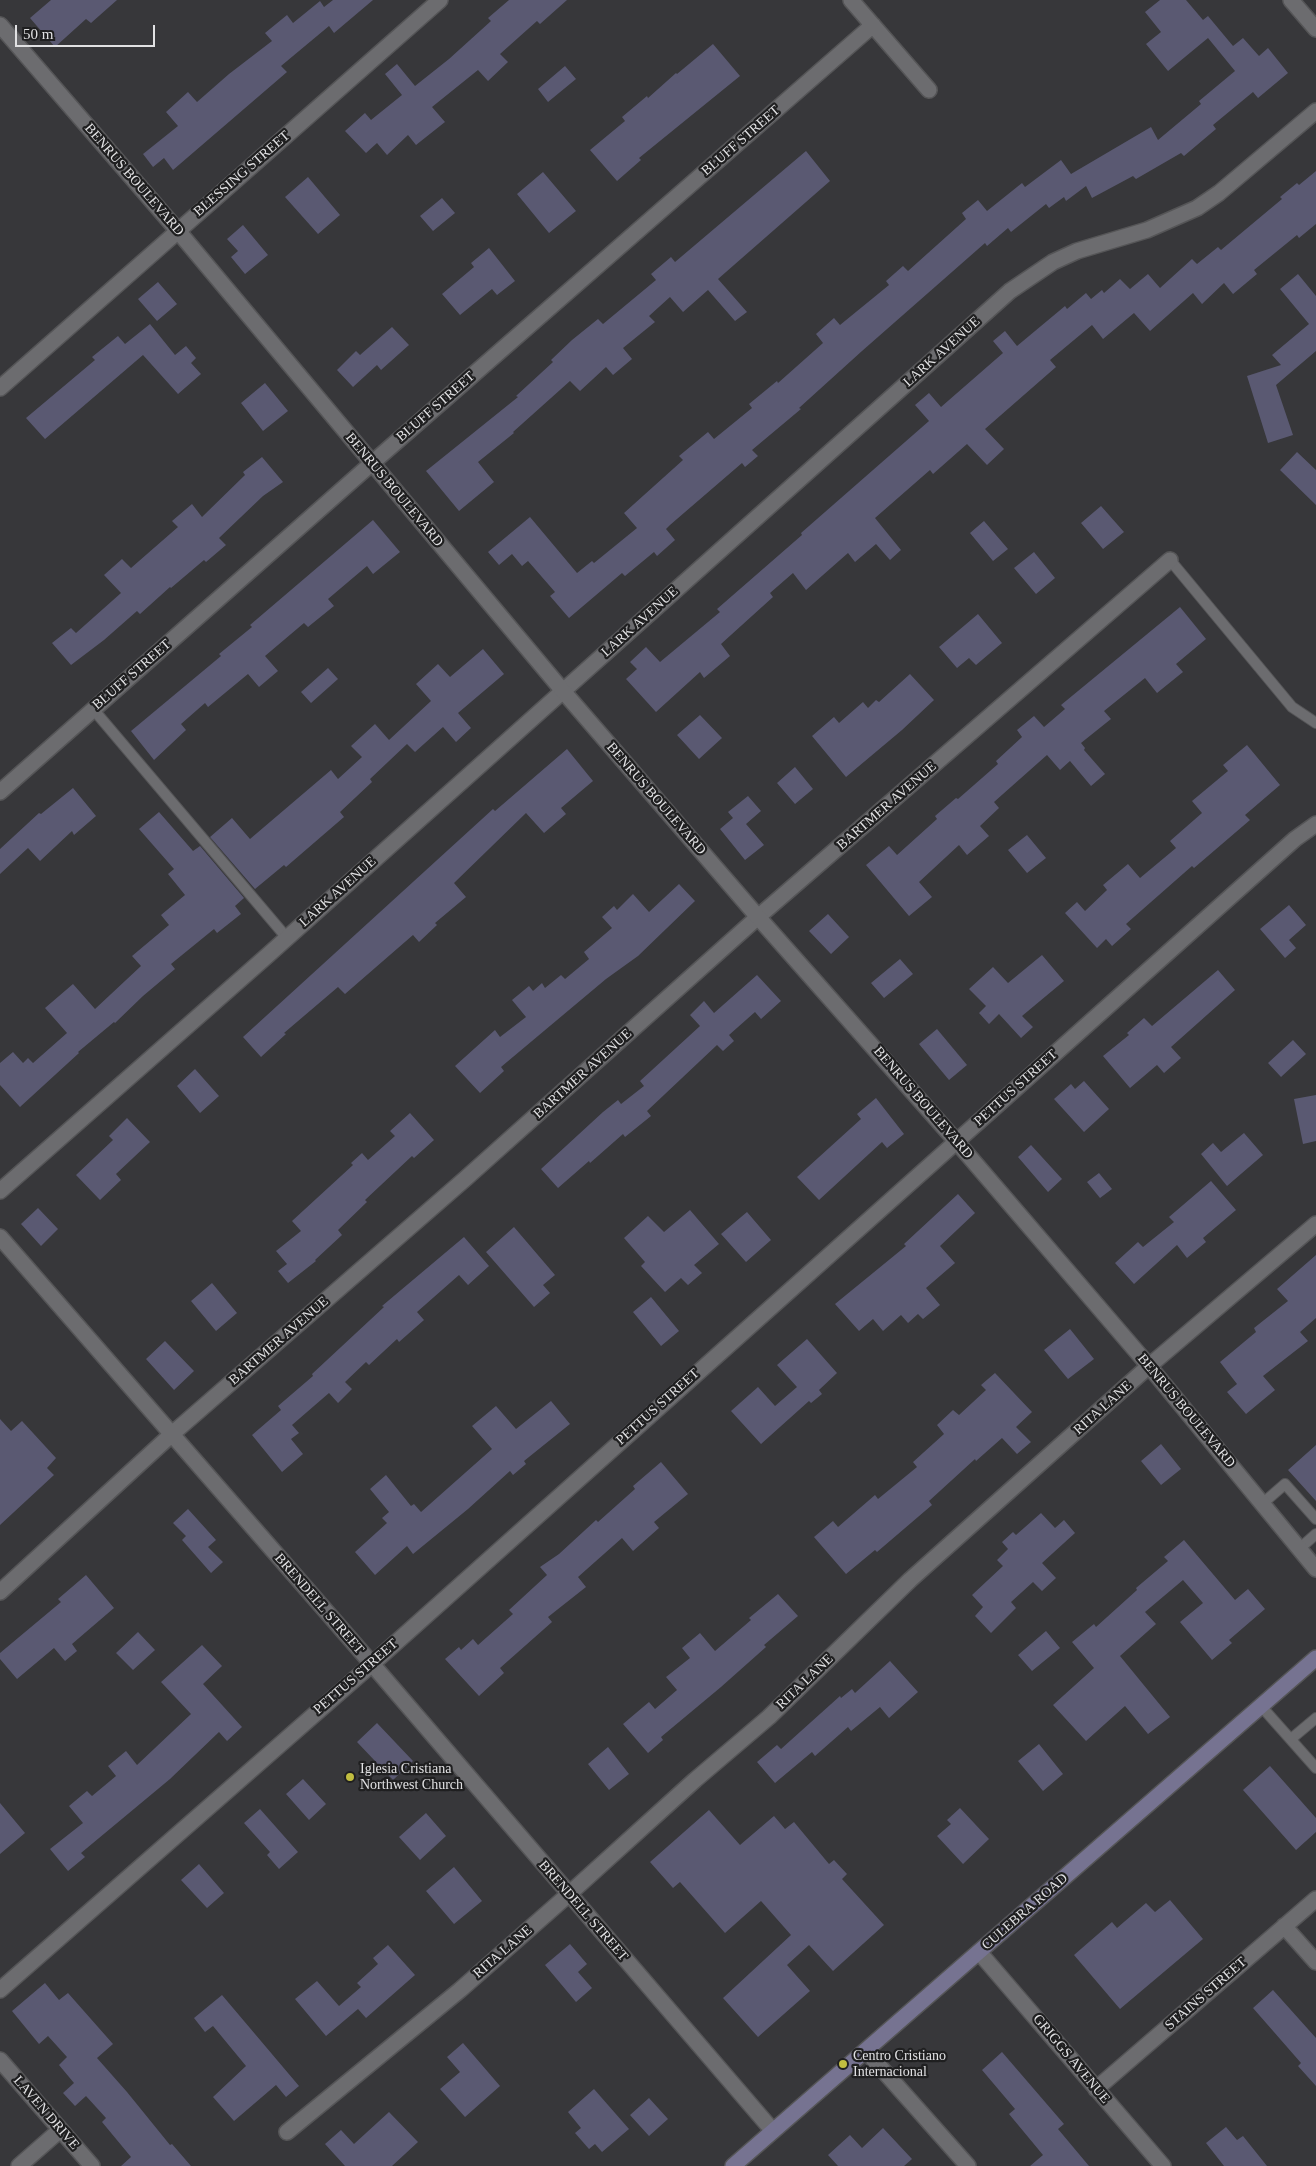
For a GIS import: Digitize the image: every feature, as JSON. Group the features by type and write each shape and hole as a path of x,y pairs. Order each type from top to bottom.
{"main road":[{"name":"CULEBRA ROAD","path":"733,2166 1316,1658"}],"street":[{"name":"BLESSING STREET","path":"0,388 440,0"},
{"path":"851,0 929,90"},
{"path":"1291,0 1316,29"},
{"name":"BENRUS BOULEVARD","path":"0,25 178,231 371,464 563,691 758,917 956,1141 1149,1366 1316,1569"},
{"name":"BLUFF STREET","path":"0,792 371,464 873,25"},
{"name":"LARK AVENUE","path":"0,1191 287,938 1010,291 1053,262 1077,251 1147,230 1197,208 1219,193 1316,111"},
{"name":"BARTMER AVENUE","path":"0,1592 172,1434 465,1179 758,917 1170,560"},
{"name":"PETTUS STREET","path":"0,1990 372,1664 956,1141 1295,840 1316,824"},
{"name":"RITA LANE","path":"287,2132 460,1990 688,1786 770,1717 910,1580 1149,1366 1316,1224"},
{"name":"BRENDELL STREET","path":"0,1237 372,1664 773,2131"},
{"name":"STAINS STREET","path":"1096,2090 1316,1899"},
{"path":"1284,1926 1316,1962"},
{"name":"GRIGGS AVENUE","path":"979,1952 1163,2166"},
{"path":"866,2051 968,2166"},
{"name":"LAVEN DRIVE","path":"0,2060 92,2166"},
{"path":"19,2166 60,2130"}],"lane":[{"path":"1170,560 1292,707 1316,724"},
{"path":"93,709 287,938"},
{"path":"1262,1504 1285,1484 1316,1519"},
{"path":"1299,1549 1316,1534"},
{"path":"1261,1706 1315,1766"},
{"path":"1291,1739 1316,1718"}],"building":[{"path":"51,0 117,0 91,23 86,19 55,47 30,18"},
{"path":"333,0 373,0 334,33 329,26 281,66 287,72 173,170 164,158 153,167 143,154 178,126 166,112 188,92 197,102 229,74 272,41 265,33 287,15 293,23 320,1 324,7"},
{"path":"509,0 567,0 540,24 537,21 500,54 508,62 488,81 478,70 432,107 445,122 416,145 408,135 387,155 377,143 366,153 345,131 365,113 371,120 402,95 385,74 397,64 415,86 449,59 491,21 488,18"},
{"path":"1160,0 1186,0 1203,20 1208,16 1233,46 1243,38 1259,56 1268,48 1288,73 1258,98 1253,92 1213,125 1216,129 1184,156 1181,153 1136,179 1133,176 1092,198 1086,186 1066,201 1064,197 1049,208 1046,204 1011,232 1008,228 987,246 985,243 799,408 801,409 752,450 758,456 745,467 742,463 670,525 666,529 675,540 657,556 654,552 625,576 622,573 569,618 550,596 555,592 528,561 522,566 512,554 499,565 488,552 530,517 577,573 592,561 594,563 637,528 624,513 683,460 679,456 708,432 714,439 752,408 749,404 777,381 778,383 823,343 816,334 834,318 840,325 889,285 886,281 903,266 908,271 966,219 962,213 978,200 987,211 1022,183 1025,187 1061,160 1071,174 1151,127 1158,140 1201,104 1199,101 1235,71 1208,38 1168,71 1146,44 1161,32 1145,12"},
{"path":"713,44 740,76 639,158 641,160 617,181 590,150 625,121 622,117"},
{"path":"565,66 576,79 548,102 538,89"},
{"path":"806,151 830,181 718,279 747,312 735,321 708,290 683,312 670,297 649,316 655,322 623,348 632,359 613,375 606,367 580,391 570,381 514,433 478,462 494,482 459,511 426,471 518,397 516,396 553,362 551,360 572,340 598,319 603,324 656,280 651,274 671,257 675,262"},
{"path":"1316,171 1316,224 1299,238 1297,235 1254,270 1257,274 1233,294 1224,283 1202,304 1193,293 1150,331 1134,313 1103,339 1092,325 1050,360 1056,367 985,429 1004,449 987,465 967,444 933,474 930,470 875,518 901,550 890,560 876,544 855,562 848,553 806,590 793,573 770,593 773,597 721,644 730,656 704,678 700,672 656,712 626,679 637,669 630,662 646,647 660,662 720,612 717,609 929,421 915,405 929,393 941,407 1003,353 993,341 1005,331 1017,346 1065,306 1067,309 1086,293 1091,299 1102,290 1104,293 1120,279 1130,289 1148,274 1160,288 1192,259 1197,264 1218,247 1221,250 1282,199 1280,197"},
{"path":"543,172 576,211 549,233 517,194"},
{"path":"308,177 340,215 318,234 285,197"},
{"path":"442,198 455,213 433,231 420,216"},
{"path":"243,225 268,255 245,274 231,257 238,251 227,239"},
{"path":"489,248 515,281 497,295 492,289 460,315 442,294 474,267 471,263"},
{"path":"1298,274 1316,296 1316,351 1276,385 1293,435 1268,443 1247,376 1281,365 1272,355 1309,324 1280,289"},
{"path":"158,282 177,304 157,321 138,299"},
{"path":"150,324 175,355 186,346 196,358 191,363 201,374 178,394 143,355 45,439 26,418 95,360 92,357 118,336 125,344"},
{"path":"392,327 409,345 381,370 377,365 353,387 337,370 356,351 360,355"},
{"path":"265,383 288,411 263,431 241,403"},
{"path":"1297,452 1316,470 1316,505 1280,470"},
{"path":"262,457 283,482 263,496 219,538 226,545 206,562 204,560 170,587 140,614 137,611 104,640 71,665 52,643 71,628 76,633 121,593 104,575 122,559 131,568 178,527 172,521 192,504 202,517 245,475 243,472"},
{"path":"1101,506 1124,532 1103,549 1081,523"},
{"path":"373,520 400,552 373,574 367,566 328,599 334,606 308,627 304,623 265,656 278,671 259,687 248,674 208,707 205,703 181,724 186,730 154,760 131,731 221,656 219,654 252,627 250,625"},
{"path":"984,521 1008,549 993,561 970,533"},
{"path":"1034,552 1055,578 1036,594 1014,568"},
{"path":"1180,607 1206,639 1176,664 1183,672 1157,693 1145,678 1104,711 1111,719 1081,743 1085,748 1084,750 1105,774 1091,786 1070,761 1060,770 1047,755 994,802 999,808 980,826 989,836 967,855 959,845 919,882 932,897 909,916 866,865 889,846 897,855 937,819 935,816 956,798 958,799 998,764 996,761 1022,737 1017,730 1034,716 1044,727 1065,709 1061,705"},
{"path":"978,614 1002,643 976,665 969,658 957,668 939,647"},
{"path":"483,649 504,674 458,713 471,728 456,742 443,727 415,752 407,744 370,779 372,782 340,812 344,817 286,867 284,865 255,889 210,837 232,818 250,839 331,770 338,779 362,757 351,746 375,724 389,740 431,701 416,684 438,664 450,677"},
{"path":"328,668 338,679 311,703 301,692"},
{"path":"910,674 934,700 902,730 846,777 812,736 834,717 839,723 863,702 868,708 876,700 879,702"},
{"path":"700,715 722,738 699,759 677,735"},
{"path":"1247,745 1280,785 1245,815 1250,820 1194,868 1192,866 1126,924 1131,929 1112,946 1106,939 1097,948 1065,913 1077,902 1085,911 1107,890 1103,885 1128,864 1140,878 1176,848 1170,841 1202,813 1192,801 1228,771 1223,765"},
{"path":"567,749 593,781 561,808 566,814 544,833 526,813 454,883 466,897 435,923 437,925 419,942 413,935 345,994 338,987 284,1033 286,1034 261,1057 243,1037 493,809 495,811"},
{"path":"795,767 813,789 795,804 777,783"},
{"path":"73,788 96,816 74,835 72,831 40,861 28,848 0,874 0,849 39,813 41,814"},
{"path":"748,796 761,811 746,824 764,845 745,860 720,829 733,818 728,812"},
{"path":"159,812 193,851 200,846 244,898 235,906 241,914 217,933 214,929 171,964 175,969 115,1023 78,1052 20,1107 0,1085 0,1063 13,1052 23,1063 28,1058 33,1063 67,1033 45,1008 73,984 95,1009 141,966 132,956 169,925 161,915 185,895 168,874 174,869 139,829"},
{"path":"1027,835 1046,858 1027,873 1008,850"},
{"path":"679,884 695,901 638,956 606,979 501,1067 504,1071 480,1093 455,1066 495,1030 500,1037 526,1017 512,1000 529,986 533,991 542,983 545,988 561,975 565,979 589,959 584,952 612,928 602,917 614,906 617,910 633,894 649,912"},
{"path":"1289,905 1306,925 1289,940 1296,948 1285,958 1260,929"},
{"path":"828,914 849,937 831,954 809,931"},
{"path":"1042,955 1064,981 1022,1016 1033,1027 1021,1038 999,1014 989,1024 979,1013 986,1006 969,989 993,967 1008,983"},
{"path":"900,959 913,974 884,998 871,983"},
{"path":"1218,970 1235,990 1171,1047 1181,1058 1164,1073 1157,1065 1130,1088 1103,1056 1129,1035 1127,1033 1144,1018 1152,1026"},
{"path":"757,975 781,1001 761,1019 755,1012 729,1035 734,1041 723,1051 717,1045 647,1111 651,1116 625,1137 623,1134 558,1188 541,1169 603,1112 618,1100 621,1104 644,1086 640,1081 700,1026 690,1015 704,1001 714,1013"},
{"path":"937,1029 967,1065 949,1080 919,1044"},
{"path":"1293,1040 1306,1054 1281,1077 1268,1063"},
{"path":"195,1069 219,1096 200,1113 177,1086"},
{"path":"1084,1081 1109,1109 1084,1132 1054,1099 1071,1084 1075,1089"},
{"path":"1316,1095 1316,1141 1303,1144 1294,1099"},
{"path":"876,1098 904,1134 887,1148 882,1142 819,1200 797,1177 861,1119 857,1114"},
{"path":"410,1113 434,1140 414,1158 412,1156 365,1200 367,1202 338,1230 342,1235 316,1261 288,1283 278,1271 287,1264 276,1251 301,1231 292,1221 353,1165 351,1163 362,1153 368,1160 395,1136 390,1131"},
{"path":"127,1118 150,1142 116,1174 121,1180 100,1200 76,1175 113,1140 109,1136"},
{"path":"1244,1133 1263,1155 1227,1186 1201,1154 1213,1143 1221,1152"},
{"path":"1031,1145 1062,1179 1048,1192 1018,1157"},
{"path":"1099,1173 1112,1189 1100,1198 1087,1182"},
{"path":"1211,1181 1236,1210 1203,1238 1206,1242 1187,1258 1177,1245 1134,1284 1115,1263 1138,1242 1143,1247 1174,1222 1169,1217"},
{"path":"958,1194 975,1213 940,1246 955,1263 926,1288 940,1305 923,1319 918,1314 908,1323 901,1315 883,1331 873,1319 859,1331 835,1304 906,1246 904,1244"},
{"path":"38,1208 58,1229 41,1246 21,1224"},
{"path":"690,1210 719,1244 694,1265 702,1273 688,1285 681,1278 665,1292 641,1266 645,1262 624,1238 648,1216 664,1232"},
{"path":"747,1212 771,1240 746,1262 721,1234"},
{"path":"514,1227 555,1275 543,1285 550,1293 534,1307 486,1252"},
{"path":"464,1237 489,1266 468,1285 459,1275 417,1312 424,1320 399,1342 397,1339 369,1365 366,1362 345,1382 352,1389 338,1403 329,1393 292,1425 299,1433 291,1439 303,1454 282,1472 252,1435 281,1410 278,1406 313,1376 312,1374 384,1307 382,1306"},
{"path":"1316,1255 1316,1318 1300,1332 1308,1341 1263,1376 1275,1390 1246,1414 1227,1392 1237,1384 1220,1362 1256,1332 1254,1328 1288,1301 1277,1289"},
{"path":"212,1283 237,1313 216,1331 191,1301"},
{"path":"651,1297 679,1331 661,1346 633,1312"},
{"path":"1070,1329 1094,1359 1068,1379 1044,1350"},
{"path":"807,1339 837,1373 819,1390 822,1394 811,1403 809,1401 761,1444 731,1411 758,1387 775,1406 797,1387 777,1365"},
{"path":"165,1341 194,1371 174,1390 146,1359"},
{"path":"995,1373 1032,1412 1016,1427 1031,1442 1017,1454 1002,1438 976,1461 975,1459 929,1501 932,1505 877,1552 875,1550 846,1574 814,1537 833,1521 838,1527 875,1495 878,1499 917,1467 913,1462 944,1434 937,1425 953,1410 959,1415 986,1390 981,1385"},
{"path":"551,1401 570,1424 524,1461 526,1464 513,1475 510,1471 468,1509 413,1554 407,1546 375,1575 355,1552 387,1523 382,1518 389,1512 370,1489 386,1475 411,1506 414,1504 421,1512 492,1449 472,1426 496,1406 516,1429"},
{"path":"0,1419 11,1431 22,1421 56,1458 47,1468 54,1475 0,1525"},
{"path":"1161,1444 1181,1469 1161,1485 1141,1461"},
{"path":"1316,1445 1316,1501 1288,1470"},
{"path":"661,1462 688,1494 654,1522 659,1528 633,1551 622,1538 578,1577 586,1587 548,1617 552,1622 500,1668 504,1673 479,1696 445,1659 459,1647 461,1650 473,1639 478,1645 513,1614 509,1610 547,1575 540,1567 559,1554 596,1520 598,1522 635,1489 633,1486"},
{"path":"188,1509 216,1540 208,1547 223,1562 211,1573 182,1540 186,1536 173,1523"},
{"path":"1041,1513 1055,1528 1064,1520 1075,1533 1042,1563 1056,1578 1042,1591 1033,1582 1011,1602 1016,1608 991,1633 975,1616 983,1607 972,1595 1003,1566 997,1560 1008,1549 1002,1542 1013,1532 1016,1535"},
{"path":"1184,1540 1235,1600 1248,1589 1265,1609 1229,1640 1232,1643 1212,1660 1180,1622 1203,1603 1183,1580 1145,1612 1156,1624 1120,1656 1170,1717 1148,1734 1125,1706 1086,1741 1053,1705 1094,1668 1072,1642 1094,1624 1096,1627 1137,1590 1136,1588 1168,1561 1164,1557"},
{"path":"86,1575 114,1608 72,1644 77,1651 65,1661 54,1648 17,1679 0,1659 0,1653 61,1602 58,1599"},
{"path":"778,1594 798,1616 764,1645 766,1647 721,1687 661,1737 663,1740 648,1753 623,1724 649,1702 655,1709 677,1690 666,1677 690,1658 682,1648 700,1633 715,1651 751,1620 749,1618"},
{"path":"1046,1631 1060,1648 1032,1671 1018,1655"},
{"path":"138,1632 155,1650 133,1670 116,1653"},
{"path":"202,1645 222,1666 203,1684 242,1727 227,1741 219,1732 170,1779 81,1853 85,1857 68,1871 50,1849 83,1823 69,1806 87,1791 92,1796 116,1776 108,1766 126,1751 137,1765 191,1714 161,1682"},
{"path":"890,1661 918,1692 889,1718 880,1707 851,1731 848,1727 815,1756 812,1752 775,1783 757,1762 777,1745 781,1749 840,1696 841,1698 852,1689 855,1693"},
{"path":"377,1723 413,1761 393,1780 357,1742"},
{"path":"1039,1744 1063,1774 1043,1791 1018,1761"},
{"path":"608,1747 629,1774 609,1790 588,1764"},
{"path":"1270,1766 1316,1818 1316,1832 1296,1850 1243,1790"},
{"path":"303,1779 326,1804 309,1820 286,1794"},
{"path":"0,1803 25,1833 0,1854"},
{"path":"960,1808 989,1839 963,1864 937,1836 951,1824 947,1820"},
{"path":"260,1809 298,1852 279,1869 267,1855 270,1852 244,1823"},
{"path":"709,1810 740,1845 774,1816 785,1829 794,1822 829,1864 834,1860 847,1874 842,1879 884,1925 833,1971 809,1945 787,1965 810,1991 758,2037 723,1998 791,1935 761,1901 725,1933 680,1882 673,1888 650,1862"},
{"path":"426,1813 446,1836 420,1860 399,1837"},
{"path":"199,1864 224,1893 207,1908 181,1880"},
{"path":"454,1867 482,1901 454,1924 426,1891"},
{"path":"1170,1900 1203,1939 1120,2009 1074,1955 1112,1922 1117,1928 1146,1903 1155,1912"},
{"path":"570,1944 587,1964 578,1972 592,1988 576,2002 545,1965"},
{"path":"388,1945 415,1975 366,2018 358,2009 326,2036 295,1999 317,1981 339,2006 361,1987 357,1983 378,1964 373,1958"},
{"path":"45,1983 59,2000 68,1993 113,2044 97,2058 170,2145 172,2144 191,2166 121,2166 131,2157 102,2122 106,2118 86,2096 75,2106 63,2093 74,2083 59,2065 67,2057 48,2036 39,2044 12,2011"},
{"path":"1273,1990 1316,2038 1316,2086 1298,2066 1301,2063 1253,2008"},
{"path":"222,1995 299,2086 286,2097 276,2085 234,2121 213,2097 246,2066 213,2026 205,2032 194,2018"},
{"path":"463,2043 500,2086 465,2117 440,2089 460,2072 447,2057"},
{"path":"1002,2052 1064,2124 1058,2129 1089,2166 1030,2166 1043,2155 1009,2114 1015,2109 982,2070"},
{"path":"594,2089 629,2129 602,2152 595,2144 589,2149 575,2133 581,2128 568,2112"},
{"path":"649,2098 668,2119 649,2136 630,2115"},
{"path":"389,2112 418,2142 392,2166 345,2166 325,2144 341,2130 354,2144"},
{"path":"1226,2127 1237,2140 1243,2136 1267,2166 1224,2166 1206,2143"},
{"path":"883,2128 912,2159 904,2166 838,2166 828,2155 850,2135 862,2148"}],"place":[{"name":"Iglesia Cristiana Northwest Church","path":"350,1777"},
{"name":"Centro Cristiano Internacional","path":"843,2064"}]}
